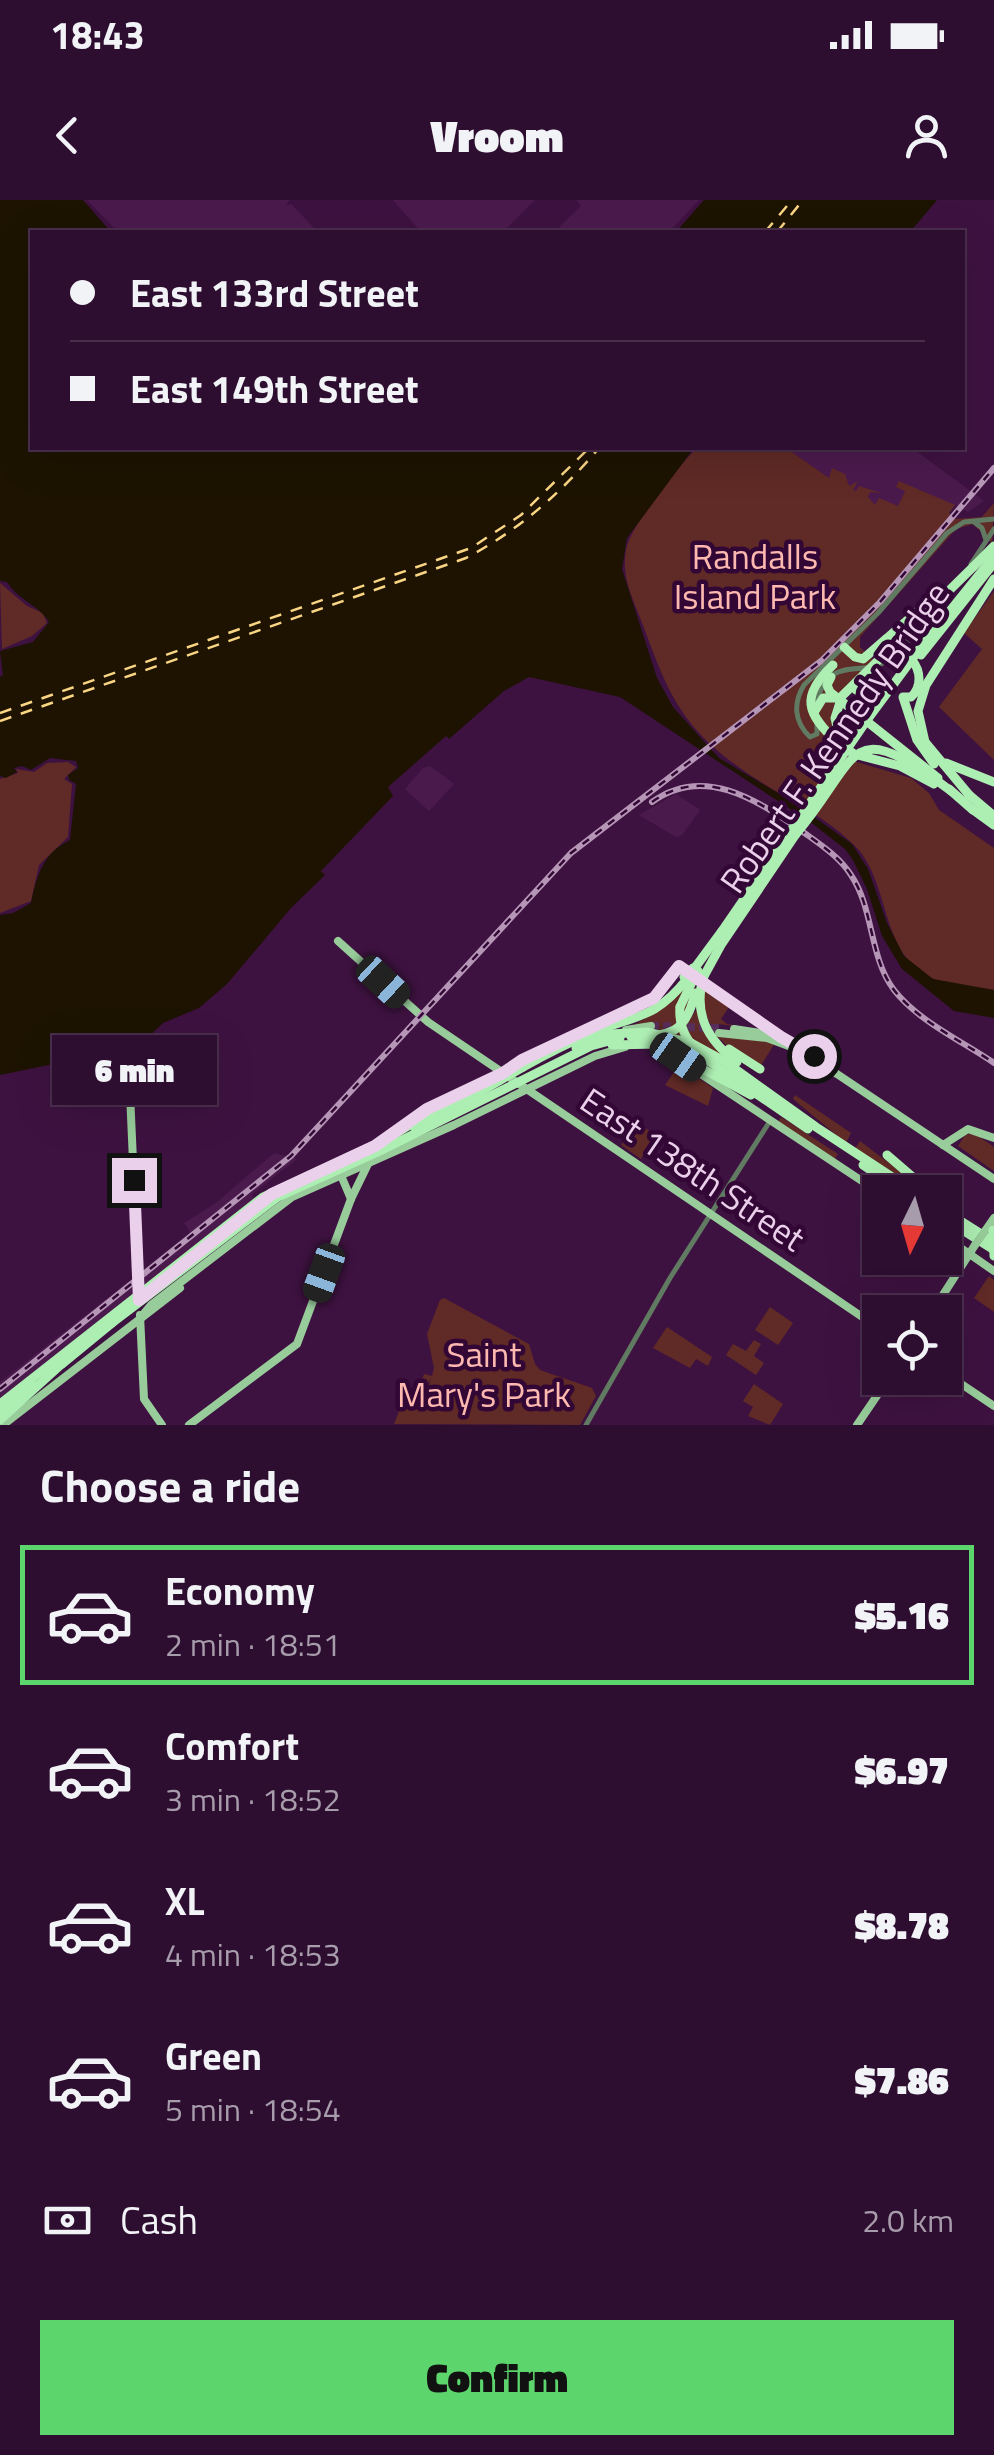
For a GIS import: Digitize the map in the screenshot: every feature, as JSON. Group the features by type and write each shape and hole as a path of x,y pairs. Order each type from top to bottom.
{"highway":[{"path":"838,741 835,718 842,696 973,567 990,543"},
{"name":"Robert F. Kennedy Bridge","path":"716,948 722,932 907,665 994,560"},
{"name":"Robert F. Kennedy Bridge","path":"716,948 886,701 994,560"},
{"path":"973,567 886,639 870,660 858,659 843,648 834,665 816,682 810,704 817,720 848,750 905,768 994,825"},
{"path":"970,796 925,742 918,719 923,692 994,579"},
{"path":"900,657 913,661 918,670 918,687 908,697 922,751 994,816"},
{"path":"831,678 828,689 843,702 970,796"},
{"path":"824,782 842,749 840,720 844,704 858,688 882,684"},
{"path":"815,711 826,697 843,702"},
{"path":"925,742 950,765 994,782"},
{"path":"796,834 848,761 864,750 880,749 902,756 951,791"},
{"path":"905,750 973,810"},
{"path":"440,1116 554,1051 651,1012 692,982 701,960 716,948"},
{"path":"706,1062 686,1037 680,1007 716,948"},
{"path":"584,1031 640,1012 692,982"},
{"path":"692,982 702,1019 721,1050 774,1100"},
{"path":"1,1414 271,1201 596,1044 654,1031 674,1031 687,1020 692,982"},
{"path":"702,1019 721,1042 760,1069"},
{"path":"1,1414 263,1197 593,1040 621,1032 648,1032 683,1040 714,1054 774,1100"},
{"path":"481,1101 599,1049 620,1044 662,1045 706,1062 762,1097 774,1100"},
{"path":"678,1057 792,1110 880,1175"},
{"path":"389,1138 503,1073"},
{"path":"887,1155 910,1175"},
{"path":"856,1157 873,1175"},
{"path":"856,1157 887,1175"},
{"path":"962,1217 986,1230 994,1249"},
{"path":"962,1229 994,1249"},
{"path":"986,1230 994,1249"}],"main road":[{"name":"East 138th Street","path":"338,940 425,1020 862,1317"},
{"path":"837,1074 777,1041 719,1030 764,1032 781,1037 837,1074 944,1145 994,1179"},
{"path":"503,1073 584,1031"},
{"path":"1,1414 272,1194 375,1146 427,1109 503,1073 544,1065 601,1038 654,1031"},
{"path":"289,1194 446,1126 600,1042 654,1031"},
{"path":"139,1299 289,1194 344,1164 440,1116 606,1052 630,1047 661,1050 678,1057 862,1181"},
{"path":"520,1086 544,1065"},
{"path":"129,1072 144,1399 162,1425"},
{"path":"944,1145 968,1129 994,1138"},
{"path":"192,1424 298,1344 350,1199 369,1162"},
{"path":"338,1176 344,1164"},
{"path":"338,1176 348,1187 350,1199"},
{"path":"1,1414 140,1318 289,1194 300,1179"},
{"path":"943,1295 994,1218"},
{"path":"218,1236 240,1227"},
{"path":"962,1250 994,1271"},
{"path":"962,1384 994,1406"},
{"path":"857,1425 877,1395"}],"street":[{"path":"900,657 886,663 870,660 831,678 819,693 815,711 817,734 810,737 797,716 796,704 802,687 886,604 947,533 971,520 994,519"},
{"path":"971,520 982,528 990,543"},
{"path":"886,663 990,543 994,529"},
{"path":"843,648 850,660 847,669"},
{"path":"584,1031 658,996 679,966 781,1037"},
{"path":"586,1425 770,1120"}],"shaded area":[{"path":"0,200 83,200 109,230 30,230 30,450 693,450 627,538 622,569 657,678 673,707 719,758 793,802 852,844 868,869 887,923 904,956 933,979 994,990 994,1018 954,1011 902,969 882,936 853,860 813,824 620,697 529,677 504,691 449,739 446,736 388,787 393,796 321,871 325,875 291,908 227,984 199,1008 163,1023 126,1058 83,1058 0,1075 0,915 31,903 43,866 53,851 70,840 76,784 68,775 78,768 76,761 50,758 31,770 22,766 14,768 17,772 6,778 0,776 0,651 33,642 49,622 7,582 0,581"},
{"path":"87,200 290,200 285,206 291,204 316,230 116,230"},
{"path":"393,200 535,200 505,230 419,230"},
{"path":"577,200 699,200 671,230 556,230 581,206"},
{"path":"704,200 937,200 912,230 678,230"},
{"path":"789,450 915,450 984,501 968,512 956,505 949,513 885,518"},
{"path":"430,766 454,784 429,811 405,789 423,768"},
{"path":"676,794 700,810 682,835 676,837 639,815"},
{"path":"274,1153 297,1159 252,1194 255,1199 0,1399 0,1382 187,1236 190,1232 184,1223 216,1203"}],"green space":[{"name":"Randalls Island Park","path":"695,450 789,450 829,478 832,468 845,474 849,486 858,481 853,490 859,486 881,493 870,492 868,497 875,505 879,498 898,506 905,491 896,487 899,481 955,505 949,513 955,519 982,517 994,503 992,543 973,524 956,529 860,637 860,647 873,660 841,694 832,717 833,730 850,760 911,778 929,793 939,810 994,848 994,990 941,981 916,968 894,936 875,878 854,845 719,752 677,703 630,593 625,556 631,536 669,480"},
{"path":"0,583 27,606 43,613 47,623 32,636 2,649"},
{"path":"994,591 994,760 939,707 982,649 964,633"},
{"path":"68,762 76,767 64,779 72,784 68,837 39,865 31,901 0,913 0,779 18,773 16,769 34,772 47,763"},
{"path":"696,983 687,1008 673,1026 657,1035 632,1026 662,1009 686,986 676,1008"},
{"path":"704,985 731,1004 721,1019 747,1028 718,1024 716,1034 703,1010"},
{"path":"698,1007 714,1046 782,1106 704,1055 698,1065 667,1047"},
{"path":"716,1035 775,1043 760,1067"},
{"path":"679,1065 713,1088 708,1106 665,1085"},
{"path":"795,1095 851,1133 846,1143 793,1099"},
{"path":"781,1117 838,1154 835,1159 778,1122"},
{"path":"637,1122 654,1134 641,1159 621,1145"},
{"path":"974,1133 994,1147 994,1171 958,1146 965,1135"},
{"path":"860,1141 905,1175 896,1175 855,1149"},
{"path":"989,1276 994,1280 994,1312 974,1298"},
{"name":"Saint Mary's Park","path":"444,1298 529,1344 540,1370 592,1388 596,1396 580,1425 394,1424 403,1401 423,1408 431,1378 426,1387 420,1385 424,1374 432,1376 434,1368 427,1334"},
{"path":"770,1307 793,1323 778,1345 755,1330"},
{"path":"667,1327 712,1357 708,1366 696,1359 690,1368 653,1348"},
{"path":"754,1340 761,1344 754,1356 764,1363 756,1375 726,1355 733,1344 746,1351"},
{"path":"754,1384 783,1404 770,1425 748,1416 753,1407 743,1401"}],"ferry route":[{"path":"767,230 792,200"},
{"path":"779,230 803,200"},
{"path":"0,713 471,548 521,515 587,450"},
{"path":"0,721 466,558 538,510 597,450"}],"tunnel":[{"path":"651,1026 719,1028"}],"railway":[{"path":"0,1389 291,1156 571,853 821,661 880,602 994,468"},
{"path":"652,802 690,786 728,790 765,807 820,844 846,868 858,888 880,963 894,990 928,1021 994,1063"}],"route":[{"path":"134,1180 139,1300 272,1194 375,1146 427,1109 510,1066 654,998 679,966 814,1056"}]}
